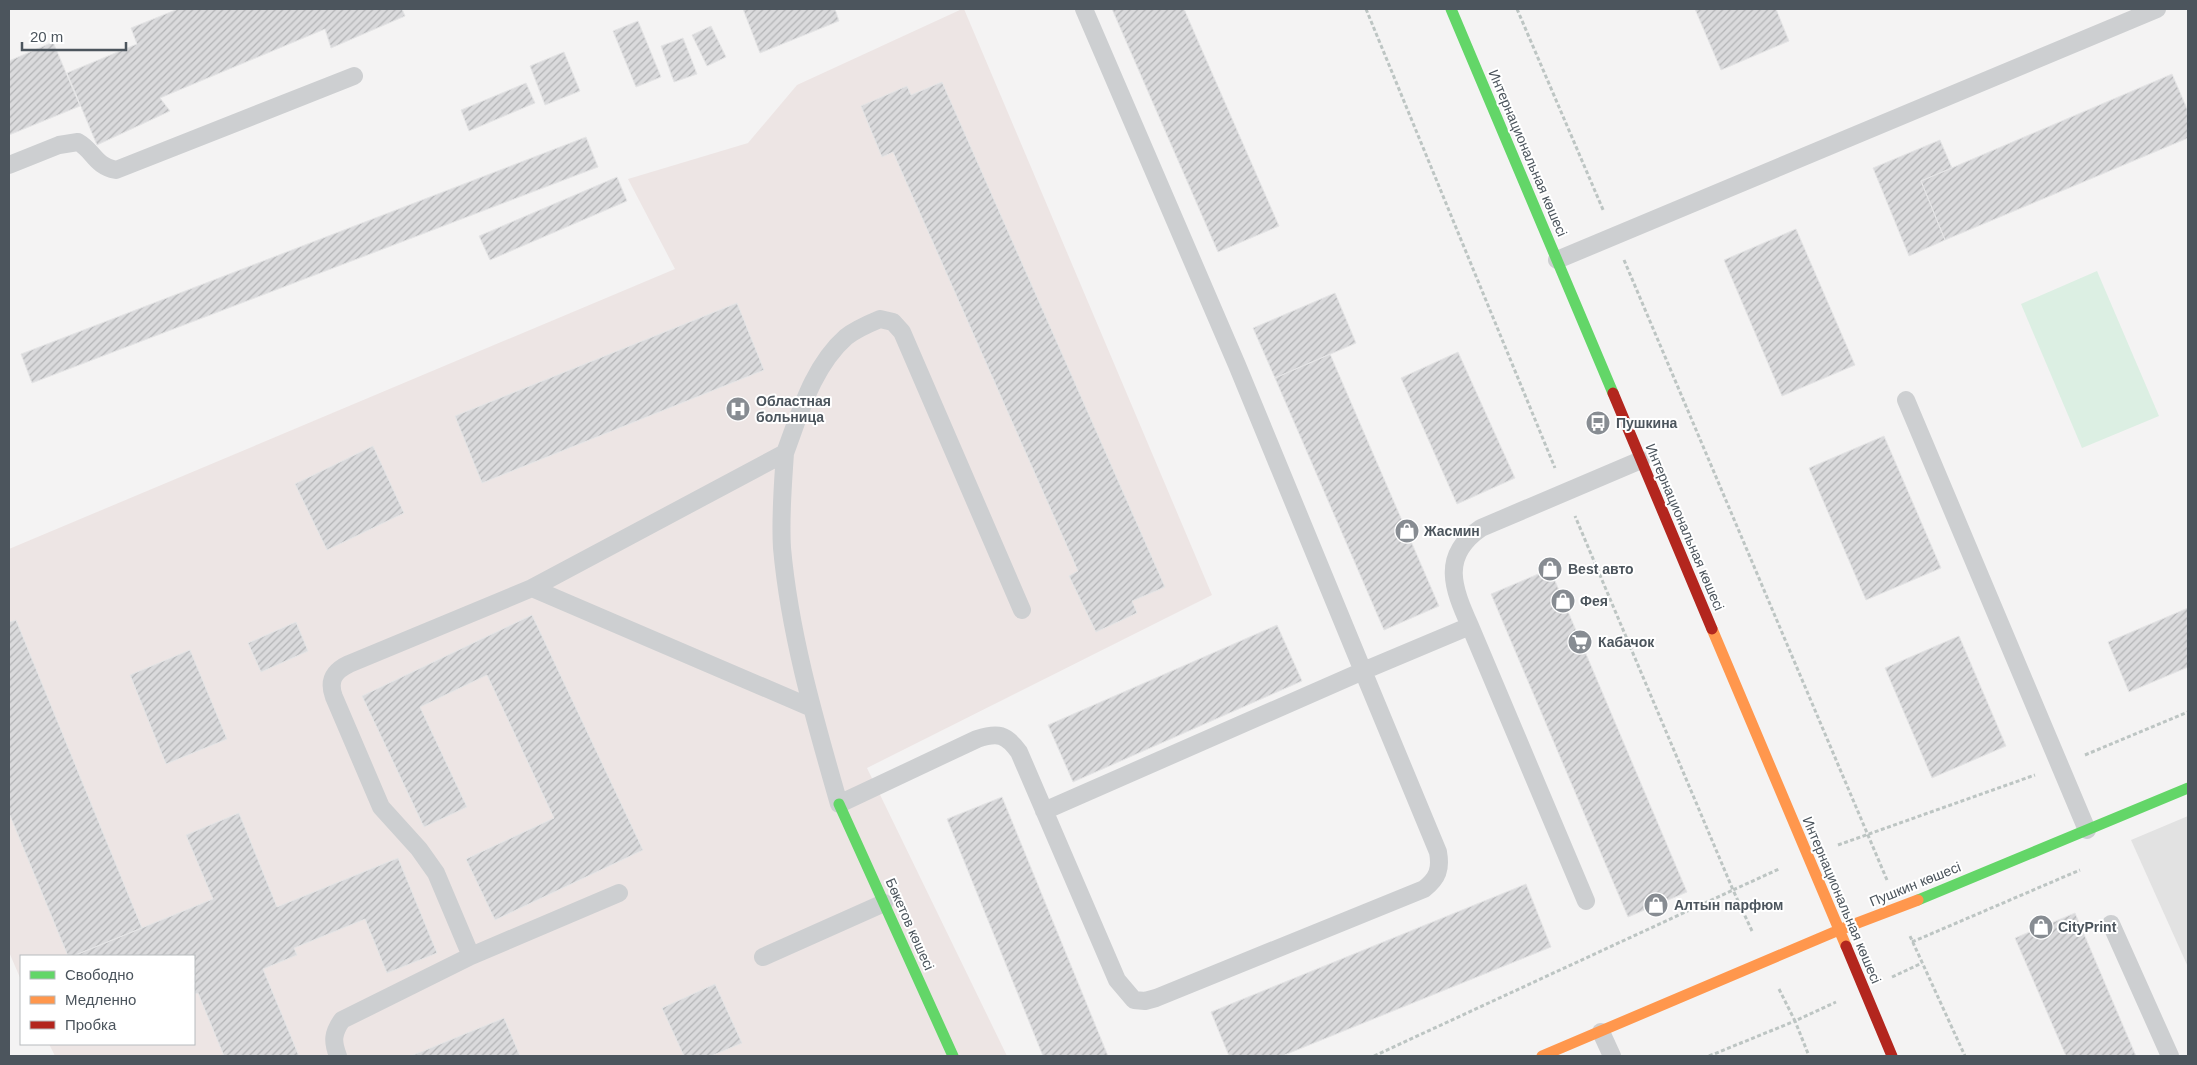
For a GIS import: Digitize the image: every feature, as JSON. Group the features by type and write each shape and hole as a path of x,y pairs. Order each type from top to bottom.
{"street":[{"name":"Интернациональная көшесі","path":"1451,9 1892,1056"},
{"name":"Пушкин көшесі","path":"1542,1056 1839,930 1898,908 2188,788"},
{"name":"Бөкетов көшесі","path":"839,804 953,1056"}],"lane":[{"path":"1022,610 902,332 893,322 880,319 847,336 836,347 816,376 785,453 782,499 782,546 794,635 839,804 990,734 1002,736 1011,742 1019,752 1118,980 1134,1000 1145,1002 1424,889 1438,874 1440,864 1438,852 1237,365 1084,9"},
{"path":"1557,260 2157,9"},
{"path":"9,165 59,145 78,142 86,146 98,163 116,170 354,76"},
{"path":"1906,400 2087,830"},
{"path":"471,956 436,872 419,849 381,807 334,697 331,689 332,678 338,669 349,664 532,588 785,453"},
{"path":"1586,901 1457,598 1454,584 1454,562 1466,538 1481,528 1641,460"},
{"path":"532,588 812,708"},
{"path":"1044,811 1362,670 1470,626"},
{"path":"338,1056 334,1046 334,1032 342,1020 471,956 619,893"},
{"path":"763,956 884,903"},
{"path":"2111,924 2170,1056"},
{"path":"1601,1032 1612,1056"}],"path":[{"path":"1366,9 1565,492 1733,890 1374,1056"},
{"path":"1517,9 1869,834 1912,942 1965,1056"},
{"path":"1869,834 2060,766 2188,712"},
{"path":"1912,942 2087,867"},
{"path":"1709,1056 1794,1021 1809,1056"}],"shaded area":[{"name":"Областная больница","path":"964,9 1212,595 867,768 1007,1056 55,1056 50,1045 195,1045 195,955 20,955 20,978 9,952 9,549 675,269 628,179 748,143 797,85"},
{"path":"2188,816 2188,967 2131,840"}],"green space":[{"path":"2097,271 2159,416 2082,448 2021,304"}],"building":[{"path":"178,9 402,9 405,16 331,48 325,29 160,98 170,111 97,145 67,73 137,44 131,28"},
{"path":"743,9 835,9 839,21 760,53"},
{"path":"1112,9 1184,9 1279,226 1218,252"},
{"path":"1695,9 1776,9 1789,41 1721,70"},
{"path":"638,21 661,77 636,87 613,31"},
{"path":"711,26 726,57 707,66 692,35"},
{"path":"683,38 697,74 674,82 661,46"},
{"path":"53,42 80,106 9,135 9,61"},
{"path":"564,52 580,91 545,105 530,66"},
{"path":"2172,74 2188,111 2188,138 1945,240 1921,181"},
{"path":"942,82 1165,587 1132,601 1137,613 1096,632 1069,576 1078,571 893,152 882,157 861,106 907,86 911,95"},
{"path":"526,83 535,103 469,131 461,110"},
{"path":"586,137 598,167 32,383 21,354"},
{"path":"1940,140 1952,168 1921,181 1945,240 1909,256 1873,168"},
{"path":"617,177 627,201 490,260 479,236"},
{"path":"1796,229 1855,365 1782,396 1724,260"},
{"path":"1335,293 1356,343 1275,378 1253,328"},
{"path":"737,303 764,370 482,483 455,416"},
{"path":"1458,352 1515,478 1457,504 1401,378"},
{"path":"1330,354 1439,606 1384,630 1275,378"},
{"path":"1884,436 1941,568 1866,600 1809,468"},
{"path":"373,446 404,513 327,550 295,484"},
{"path":"1550,569 1687,892 1628,917 1491,594"},
{"path":"2188,608 2188,667 2129,692 2108,642"},
{"path":"532,615 643,850 495,920 466,859 554,818 487,675 420,707 467,807 424,827 362,696"},
{"path":"16,620 142,928 75,955 68,955 9,813 9,622"},
{"path":"296,622 308,651 261,672 248,643"},
{"path":"1277,625 1302,681 1073,782 1048,725"},
{"path":"1959,636 2006,746 1932,778 1885,668"},
{"path":"190,650 227,739 166,764 130,675"},
{"path":"1002,797 1108,1056 1043,1056 947,819"},
{"path":"239,813 277,907 398,858 437,953 387,973 365,919 294,948 297,955 263,969 299,1056 224,1056 198,993 195,994 195,955 75,955 213,899 186,835"},
{"path":"1526,884 1551,947 1282,1056 1229,1056 1211,1012"},
{"path":"2075,913 2136,1056 2066,1056 2015,938"},
{"path":"715,984 742,1043 711,1056 684,1056 662,1008"},
{"path":"504,1018 520,1056 411,1056"}],"traffic: fast":[{"path":"1451,9 1613,393"},
{"path":"1918,900 2188,788"},
{"path":"839,804 953,1056"}],"traffic: slow":[{"path":"1712,629 1846,946"},
{"path":"1542,1056 1839,930 1918,900"}],"traffic: jam":[{"path":"1613,393 1712,629"},
{"path":"1846,946 1892,1056"}],"place":[{"name":"Областная больница","path":"738,409"},
{"name":"Пушкина","path":"1598,423"},
{"name":"Жасмин","path":"1407,531"},
{"name":"Best авто","path":"1550,569"},
{"name":"Фея","path":"1563,601"},
{"name":"Кабачок","path":"1580,642"},
{"name":"Алтын парфюм","path":"1656,905"},
{"name":"CityPrint","path":"2041,927"}]}
